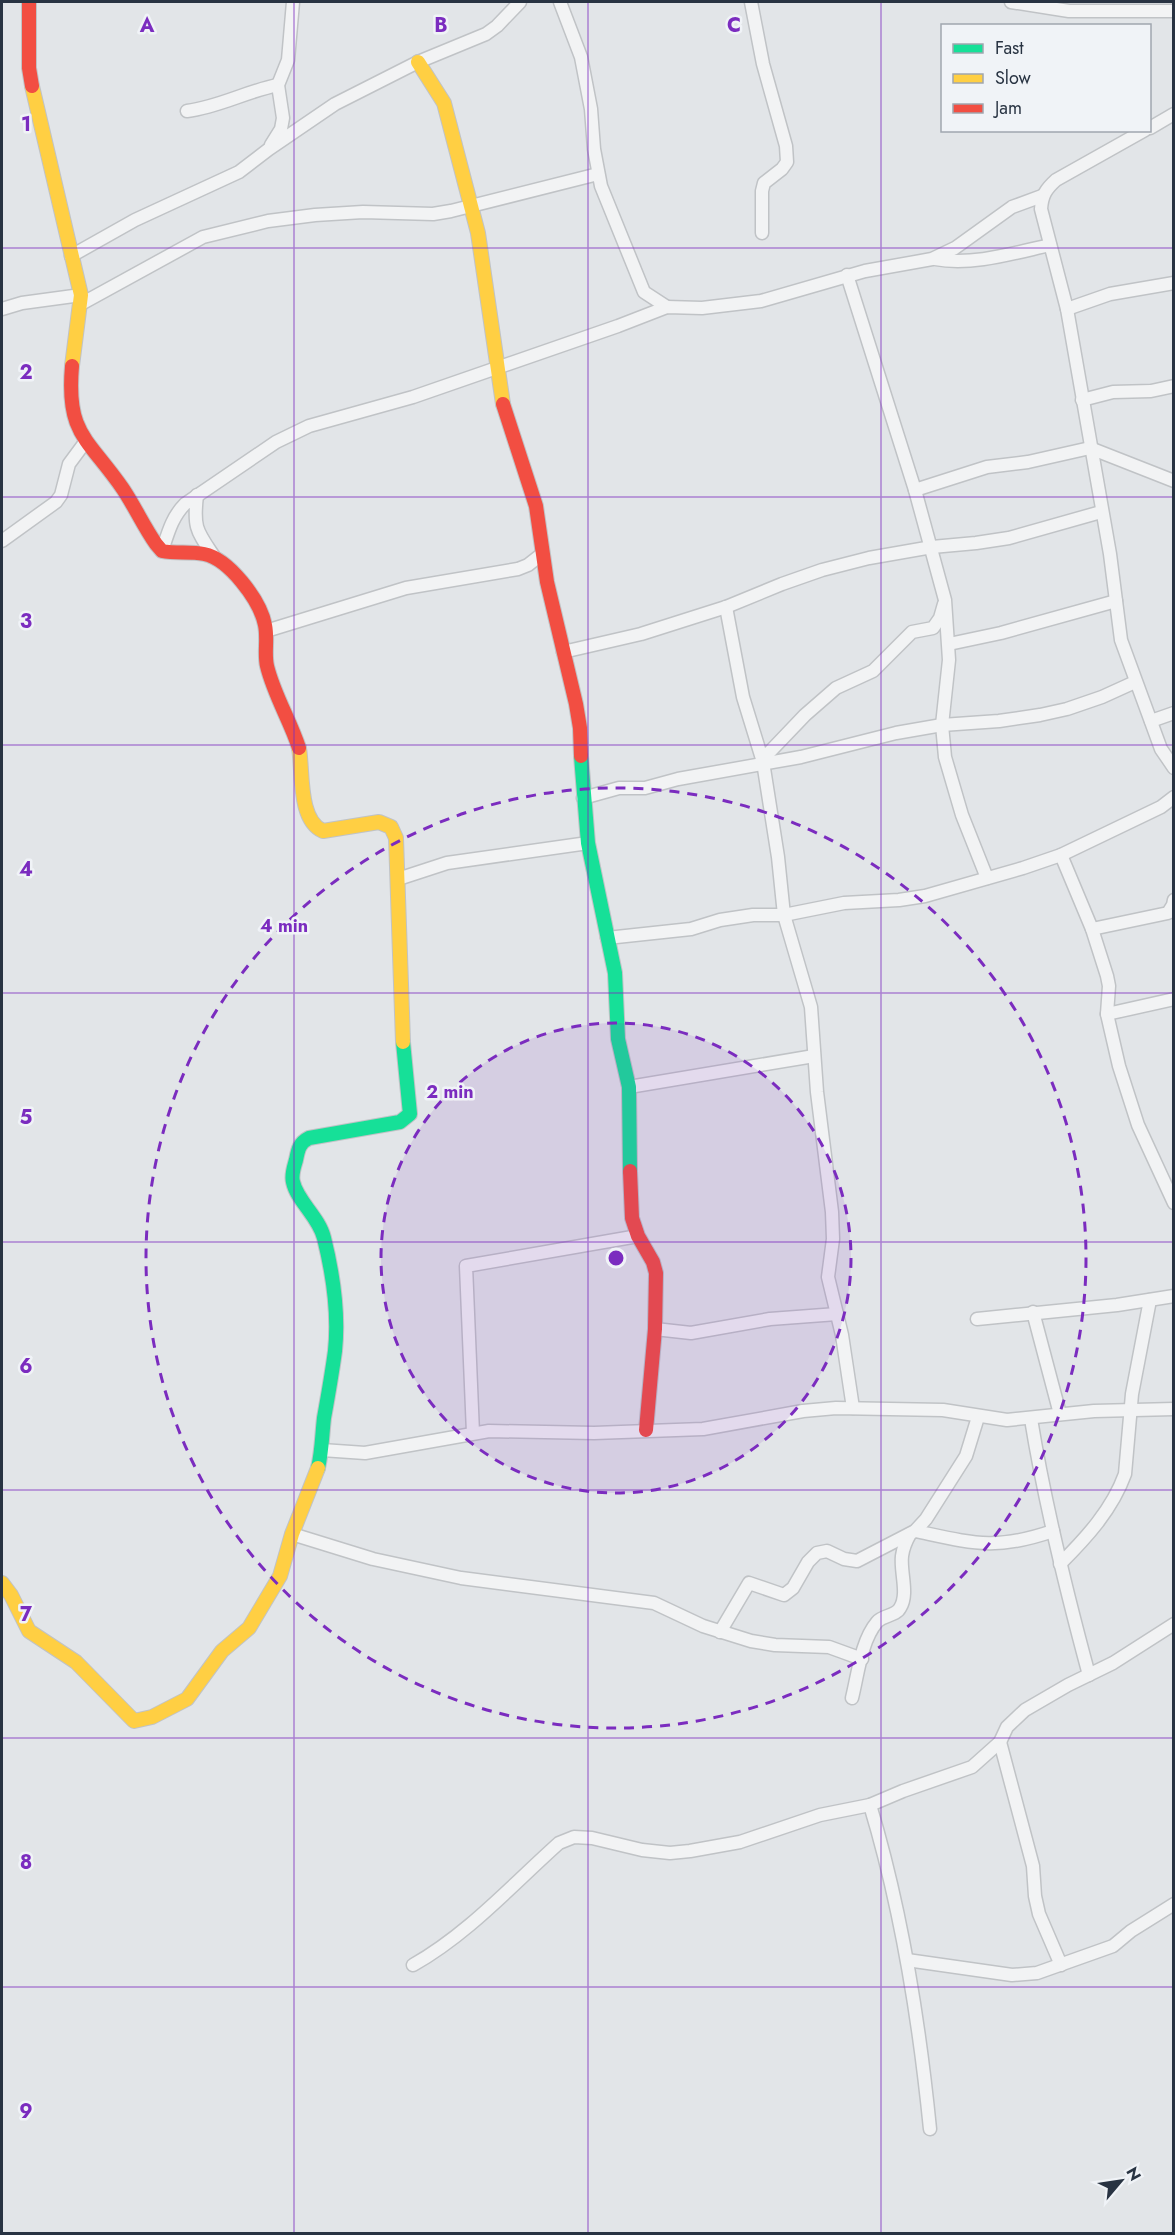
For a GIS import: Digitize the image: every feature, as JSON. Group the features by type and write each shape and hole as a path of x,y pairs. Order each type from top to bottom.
{"street":[{"path":"29,2 28,37 31,78 81,299 71,379 77,426 122,487 162,551 198,552 215,558"},
{"path":"269,149 283,118 278,85 288,60 293,2"},
{"path":"71,256 135,220 239,172 335,104 418,62 486,34 520,2"},
{"path":"560,2 581,57 591,108 598,174 605,199 644,292 667,307"},
{"path":"751,2 765,73 786,146 787,162 764,183 762,233"},
{"path":"1011,2 1069,11 1135,7 1173,11"},
{"path":"418,62 444,104 478,233 499,367 500,390 505,414 536,506 542,554 576,704 580,728 583,798 588,843 615,973 618,1039 629,1087 632,1218 656,1274 655,1329 646,1430"},
{"path":"187,111 208,108 255,90 278,85"},
{"path":"1151,127 1173,114"},
{"path":"1141,132 1066,173 1047,188 1042,196 1041,209 1067,309 1121,640 1161,749 1173,768"},
{"path":"2,309 22,303 81,299 203,237 268,221 363,212 433,214 598,174"},
{"path":"162,551 176,513 197,495 291,434 413,397 667,307 713,308 761,301 847,275 884,266 932,259 955,248 1012,207 1042,196"},
{"path":"932,259 944,261 979,258 1050,245"},
{"path":"847,275 915,490 945,600 949,644 942,725 945,757 953,786 987,878"},
{"path":"1067,309 1110,294 1173,282"},
{"path":"1082,400 1113,392 1151,391 1173,386"},
{"path":"2,541 56,502 61,495 69,464 86,441"},
{"path":"915,490 987,467 1028,462 1090,448 1173,481"},
{"path":"2,1583 12,1595 26,1628 31,1634 60,1650 82,1666 127,1716 134,1720 141,1721 152,1717 187,1699 194,1692 222,1651 249,1628 280,1576 292,1534 315,1478 322,1450 323,1427 335,1350 335,1302 323,1234 295,1189 293,1172 298,1148 303,1141 400,1122 410,1114 402,1034 398,879 394,831 387,824 379,822 318,831 309,818 304,802 298,746 280,704 267,663 264,621 248,591 234,574 215,558 196,529 194,521 197,495"},
{"path":"563,652 640,634 726,607 822,570 869,558 932,547 1009,538 1101,512"},
{"path":"266,631 406,588 518,569 528,565 542,554"},
{"path":"763,761 805,715 836,688 873,671 912,632 933,628 940,618 945,600"},
{"path":"949,644 1001,633 1116,601"},
{"path":"726,607 743,697 763,761 778,857 784,915 811,1007 814,1056 833,1220 828,1278 837,1314 853,1408"},
{"path":"583,798 619,788 645,788 763,761 801,757 942,725 999,721 1067,709 1135,682"},
{"path":"1151,721 1173,713"},
{"path":"607,938 691,929 720,920 753,915 784,915 844,903 926,896 1061,855 1161,807 1173,797"},
{"path":"398,879 447,863 588,843"},
{"path":"1061,855 1092,929 1109,986 1107,1014 1114,1052 1138,1125 1173,1203"},
{"path":"1092,929 1168,913 1173,900"},
{"path":"1107,1014 1173,999"},
{"path":"629,1087 814,1056"},
{"path":"473,1433 466,1266 638,1236"},
{"path":"977,1319 1117,1305 1173,1296"},
{"path":"1060,1564 1095,1526 1120,1486 1127,1462 1129,1411 1150,1300"},
{"path":"1033,1312 1060,1414"},
{"path":"655,1329 691,1333 770,1319 837,1314"},
{"path":"322,1450 365,1453 473,1433 703,1429 803,1411 853,1408 943,1410 1007,1420 1094,1411 1173,1409"},
{"path":"720,1632 749,1583 784,1595 793,1588 808,1562 817,1553 827,1551 844,1559 857,1561 912,1533 926,1519 966,1456 978,1417"},
{"path":"1031,1419 1060,1564 1089,1675"},
{"path":"912,1533 986,1545 1023,1541 1053,1531"},
{"path":"852,1698 867,1639 881,1618 901,1607 903,1599 902,1553 912,1533"},
{"path":"292,1534 372,1559 461,1578 654,1603 720,1632 775,1645 829,1647 862,1659"},
{"path":"413,1965 446,1945 560,1843 574,1837 592,1838 642,1850 670,1853 690,1851 740,1842 820,1815 870,1805 972,1767 1000,1742 1007,1727 1025,1710 1113,1663 1173,1624"},
{"path":"1000,1742 1033,1866 1039,1914 1061,1965"},
{"path":"870,1805 894,1891 908,1960 920,2031 930,2129"},
{"path":"908,1960 1012,1975 1036,1973 1119,1943 1131,1931 1173,1904"}],"traffic: fast":[{"path":"581,756 588,843 615,973 618,1039 629,1087 630,1171"},
{"path":"318,1468 335,1351 336,1308 324,1238 318,1223 295,1189 292,1179 293,1171 300,1147 309,1138 400,1122 410,1114 403,1042"}],"traffic: slow":[{"path":"418,62 444,103 478,233 503,404"},
{"path":"32,86 81,295 72,366"},
{"path":"299,748 305,806 315,825 323,831 379,822 391,827 396,838 403,1042"},
{"path":"2,1583 11,1595 29,1631 76,1662 134,1721 152,1717 187,1699 222,1651 249,1628 280,1576 292,1534 318,1468"}],"traffic: jam":[{"path":"29,2 29,68 32,86"},
{"path":"72,366 71,389 76,422 90,446 123,489 156,544 162,551 199,553 214,557 233,572 257,604 265,625 266,661 270,677 299,748"},
{"path":"503,404 536,506 547,582 576,704 581,756"},
{"path":"630,1171 632,1218 656,1273 655,1329 646,1430"}]}
